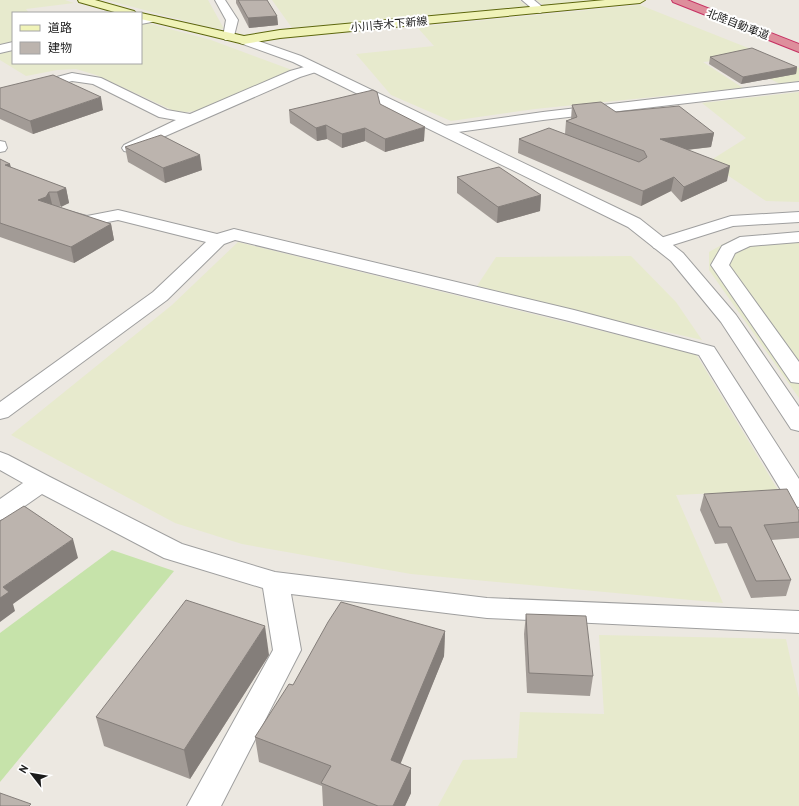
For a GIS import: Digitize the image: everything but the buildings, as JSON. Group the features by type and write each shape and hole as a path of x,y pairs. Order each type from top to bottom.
{"highway":[{"name":"北陸自動車道","path":"677,0 799,48"},
{"name":"北陸自動車道","path":"707,0 742,14"}],"main road":[{"path":"83,0 126,12"},
{"name":"小川寺木下新線","path":"142,16 237,38 635,0"}],"street":[{"path":"220,0 232,20 237,38 272,49 315,68 634,223 677,257 729,319 799,424"},
{"path":"527,0 540,10"},
{"path":"142,21 153,19"},
{"path":"0,49 12,46"},
{"path":"129,148 192,118 295,74 315,68"},
{"path":"0,96 53,81 72,77 82,78 96,81 164,114 192,118"},
{"path":"444,130 510,120 799,86"},
{"path":"510,120 539,132"},
{"path":"59,213 87,221 118,215 218,240"},
{"path":"660,244 731,221 799,217"},
{"path":"0,412 160,296 218,240 234,234 574,316 707,351 799,499"},
{"path":"799,237 746,241 728,250 720,265 799,377"},
{"path":"0,460 41,483 173,551 275,582 487,608 799,622"},
{"path":"0,511 41,483"},
{"path":"204,806 287,650 275,582"}],"green space":[{"path":"0,0 65,0 74,3 26,9 28,12 12,12 12,43 0,45"},
{"path":"107,0 208,0 224,29 208,27"},
{"path":"272,0 519,0 528,7 292,28"},
{"path":"536,0 592,0 544,5"},
{"path":"640,5 799,68 799,81 780,84 732,59 703,62 743,88 535,109 451,121 391,95 356,54 434,46 417,27"},
{"path":"147,23 211,40 292,70 196,111 187,112 174,111 96,75 76,69 57,70 26,76 0,60 0,53 12,51 12,64 142,64 142,24"},
{"path":"799,92 799,202 766,201 708,162 746,138 702,103"},
{"path":"799,233 799,398 709,270 709,252 725,243 758,235"},
{"path":"238,242 696,354 778,490 676,495 723,603 411,574 242,544 175,523 11,435 172,305"},
{"path":"631,256 676,302 702,340 609,319 477,286 496,257"},
{"path":"112,550 174,571 0,782 0,633"},
{"path":"599,635 786,639 799,698 799,806 438,806 463,760 517,758 520,712 604,714"}]}
